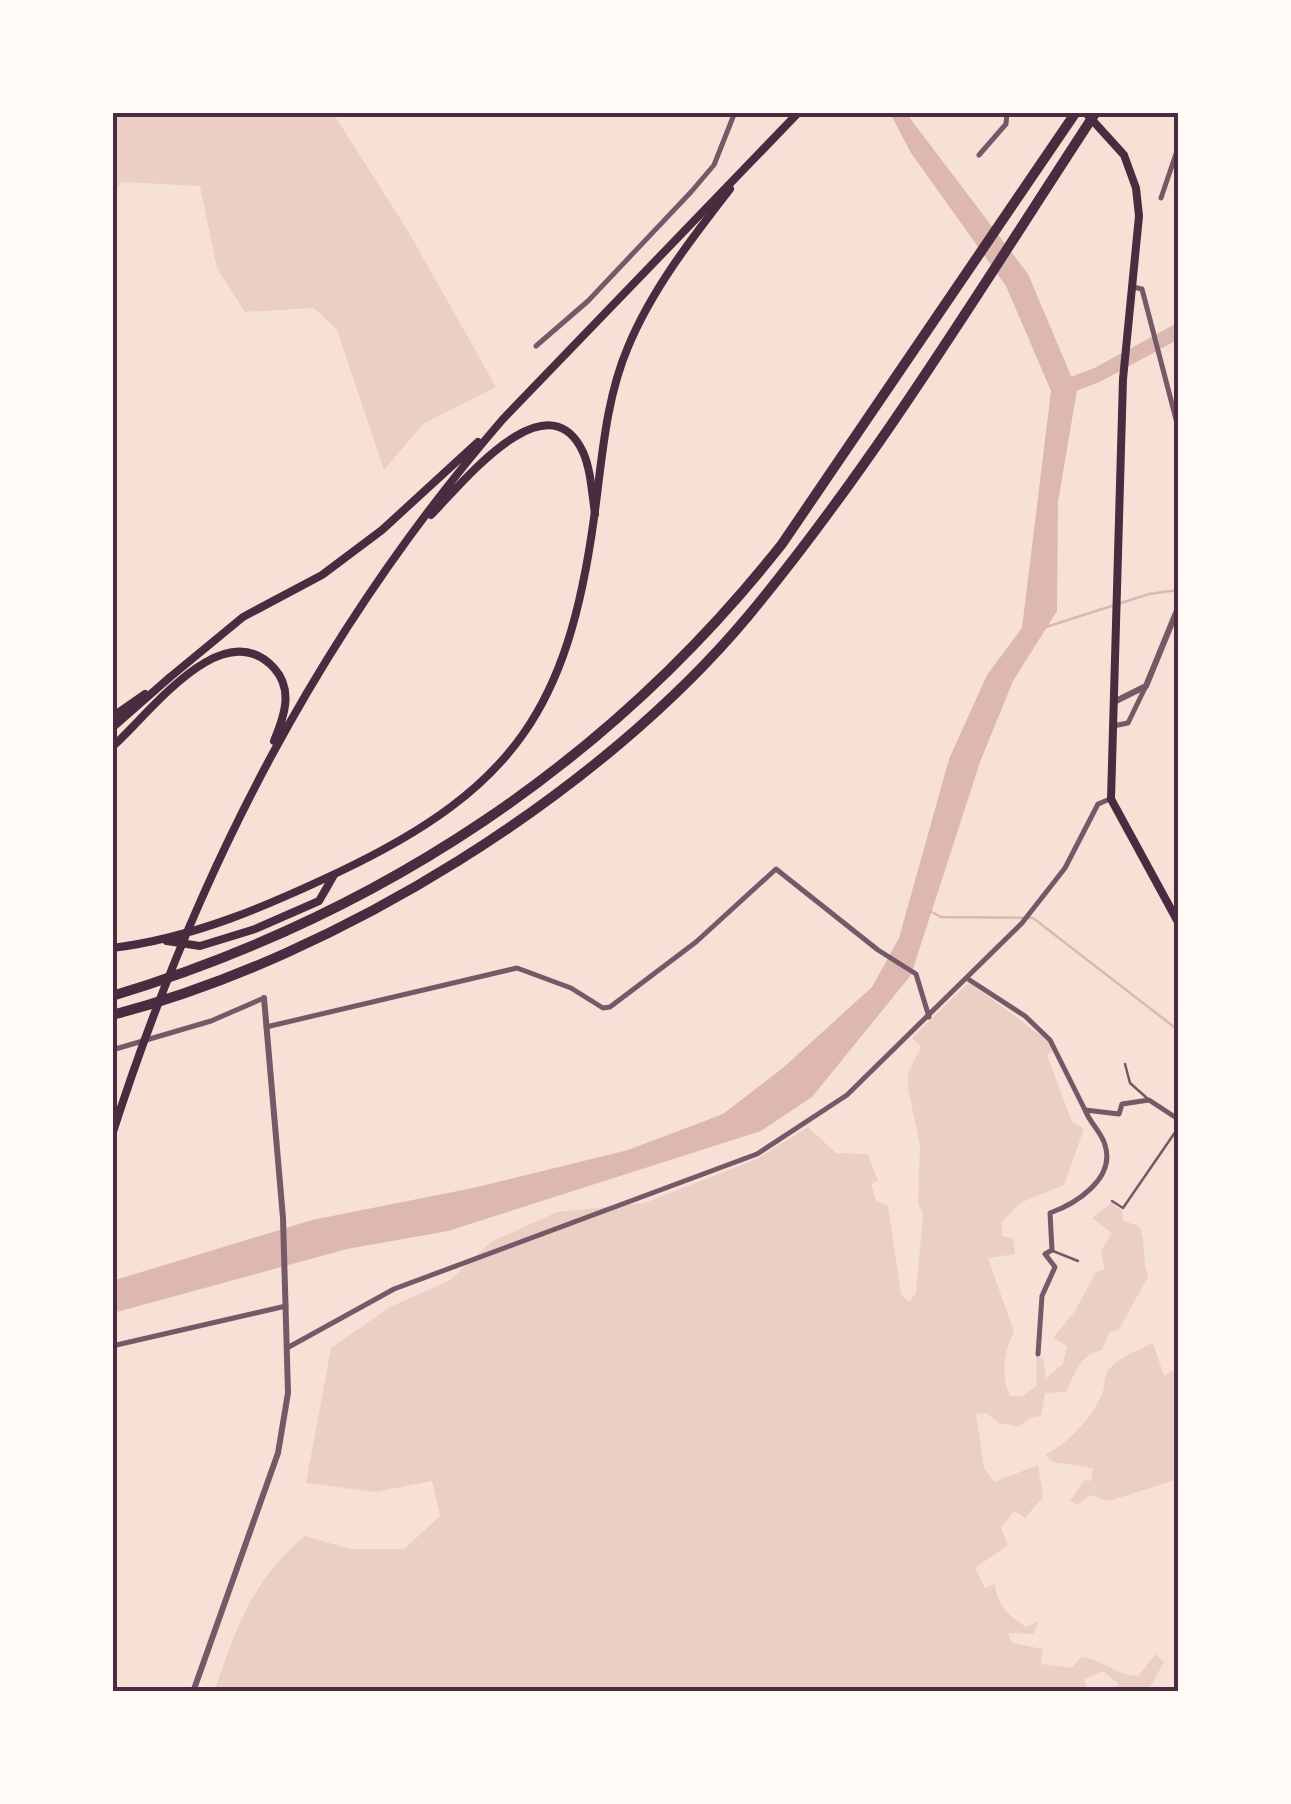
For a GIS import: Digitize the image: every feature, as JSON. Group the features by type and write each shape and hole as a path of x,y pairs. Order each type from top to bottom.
{"highway":[{"path":"112,993 318,919 442,852 573,757 646,694 732,606 782,544 1021,199 1076,112"},
{"path":"112,1015 267,964 358,919 459,861 561,788 652,712 746,618 782,572 987,282 1096,112"}],"main road":[{"path":"112,728 243,617 322,574 382,530 503,419 800,112"},
{"path":"1084,112 1117,144 1136,188 1139,216 1123,379 1110,800 1178,922"},
{"path":"112,948 163,940 252,912 334,874 448,813 503,759 554,682 572,638 603,444 628,348 657,291 730,188"},
{"path":"261,771 414,532 503,419"},
{"path":"414,532 509,438 536,426 551,426 577,442 584,454 594,514"},
{"path":"112,748 200,665 220,653 259,656 276,670 286,700 261,771 199,900 112,1135"},
{"path":"112,717 170,678"},
{"path":"163,940 200,946 254,928 319,901 334,874"}],"street":[{"path":"536,346 588,301 714,165 735,112"},
{"path":"980,156 1006,124 1007,112"},
{"path":"1161,198 1178,148"},
{"path":"1130,287 1142,290 1178,427"},
{"path":"1112,726 1128,723 1178,611"},
{"path":"1114,702 1146,686"},
{"path":"287,1348 394,1290 757,1154 847,1095 1031,913 1065,868 1098,804 1110,800"},
{"path":"266,1028 516,968 572,988 603,1008 610,1007 696,942 776,869 884,954 916,974 929,1018"},
{"path":"968,979 1025,1016 1050,1040 1105,1144 1106,1160 1099,1179 1080,1199 1050,1213 1052,1250 1045,1254 1055,1267 1042,1296 1038,1354"},
{"path":"112,1050 211,1021 264,998 283,1218 288,1392 278,1453 193,1692"},
{"path":"1086,1110 1119,1114 1122,1104 1149,1100 1178,1119"},
{"path":"112,1346 286,1306"}],"lane":[{"path":"1125,1064 1130,1083 1149,1100"},
{"path":"1112,1200 1123,1208 1178,1128"},
{"path":"1052,1250 1078,1261"}],"shaded area":[{"path":"113,112 333,113 408,231 496,387 423,424 384,470 337,330 314,308 245,312 217,268 200,186 122,182 113,194"},
{"path":"890,113 906,113 1028,274 1077,390 1058,502 1057,611 1013,681 980,762 911,975 812,1097 761,1131 448,1231 347,1249 113,1313 112,1281 312,1220 473,1188 628,1150 723,1114 784,1067 872,987 899,938 949,759 987,675 1022,628 1051,391 1006,286 911,153"},
{"path":"969,982 1048,1041 1054,1050 1047,1055 1072,1122 1084,1129 1064,1185 1020,1203 1002,1222 1002,1236 1013,1238 1015,1254 988,1258 1014,1332 1004,1364 1010,1396 1023,1396 1037,1385 1036,1356 1043,1359 1046,1378 1063,1364 1067,1346 1053,1338 1075,1311 1096,1272 1104,1269 1101,1251 1112,1233 1092,1218 1111,1203 1122,1211 1123,1221 1139,1226 1148,1277 1119,1329 1109,1333 1102,1350 1083,1360 1066,1392 1045,1393 1041,1416 1029,1418 1019,1427 999,1423 986,1413 976,1414 984,1468 994,1482 1038,1465 1043,1497 1025,1518 1014,1511 1001,1528 1008,1545 975,1568 985,1588 995,1584 1001,1604 1015,1619 1026,1627 1039,1621 1033,1634 1008,1633 1012,1643 1043,1649 1041,1664 1072,1668 1081,1657 1138,1676 1156,1654 1164,1662 1148,1691 1109,1691 1119,1684 1103,1671 1084,1679 1089,1692 214,1692 248,1606 271,1570 305,1536 350,1549 404,1549 440,1516 432,1481 375,1492 306,1483 331,1348 390,1307 450,1280 491,1242 557,1212 644,1203 757,1159 808,1127 836,1153 868,1154 878,1181 871,1184 876,1200 888,1206 901,1294 909,1302 916,1293 923,1214 918,1204 920,1146 908,1088 908,1073 921,1047 912,1038"},
{"path":"1153,1343 1164,1376 1176,1368 1178,1372 1178,1479 1109,1501 1090,1495 1077,1505 1070,1501 1084,1480 1091,1481 1093,1468 1053,1462 1045,1455 1069,1438 1091,1414 1111,1367"}],"waterway":[{"path":"1060,389 1097,375 1178,331"},
{"path":"1046,627 1149,594 1178,590"},
{"path":"930,911 941,917 1033,918 1178,1030"}]}
